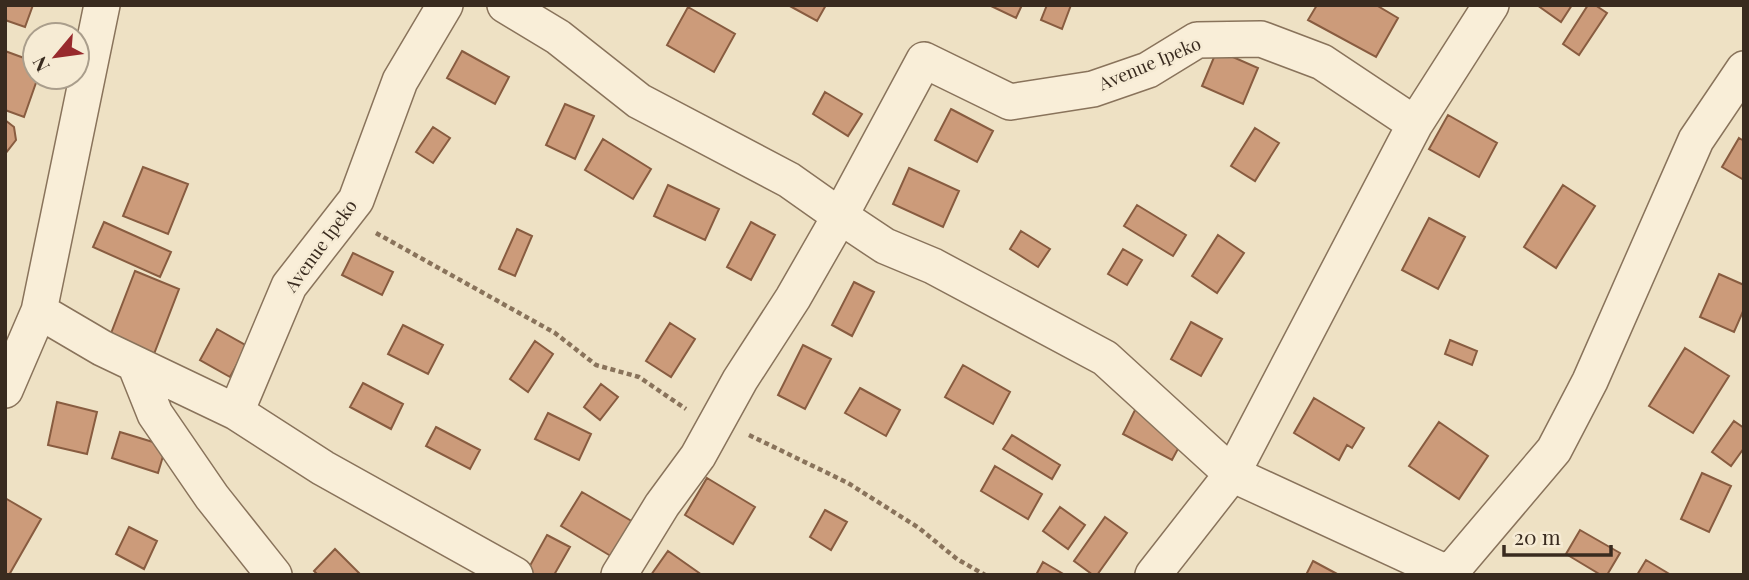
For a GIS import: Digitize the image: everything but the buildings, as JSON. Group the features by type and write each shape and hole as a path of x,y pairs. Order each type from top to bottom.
{"street":[{"path":"5,390 39,311 102,5"},
{"name":"Avenue Ipeko","path":"236,412 289,286 356,200 400,81 445,5"},
{"path":"505,5 558,37 639,102 789,180 885,246 933,266 1105,358 1232,474 1449,574 1554,450 1590,381 1696,140 1744,69"},
{"path":"1153,575 1232,474 1415,124 1491,5"},
{"name":"Avenue Ipeko","path":"619,575 662,505 698,456 840,216 924,60 1010,102 1093,89 1148,69 1197,40 1261,39 1322,62 1415,124"},
{"path":"39,311 135,364 236,412 323,467 515,575"},
{"path":"135,364 155,414 212,497 274,575"}],"path":[{"path":"344,216 555,333 596,365 639,377 688,411 719,418 848,483 919,528 957,559 985,575"}]}
